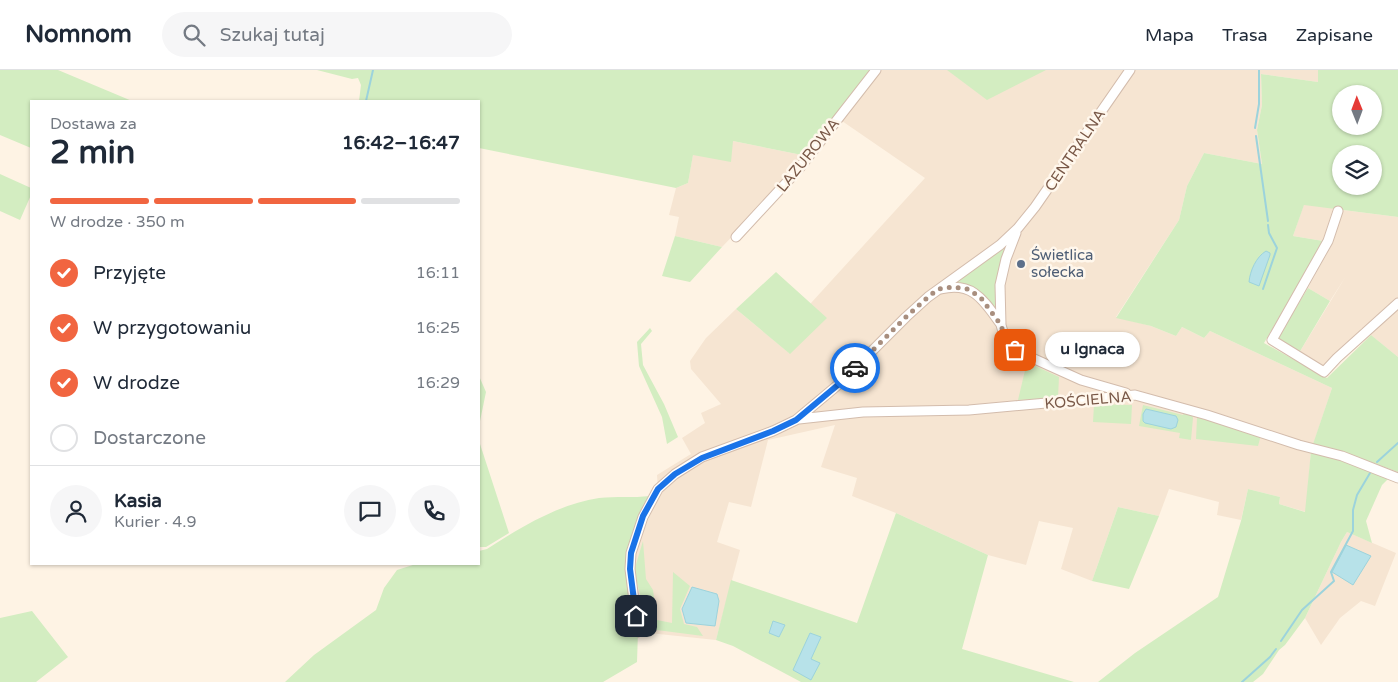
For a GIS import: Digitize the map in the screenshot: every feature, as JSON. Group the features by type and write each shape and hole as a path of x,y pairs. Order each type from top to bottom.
{"street":[{"name":"LAZUROWA","path":"736,237 798,170 876,70"},
{"name":"CENTRALNA","path":"638,632 630,569 631,553 643,516 658,489 675,474 702,458 773,431 796,420 839,384 906,317 938,289 1000,245 1018,228 1040,200 1130,70"},
{"path":"1338,211 1328,241 1272,340 1324,372 1336,358 1398,303"},
{"name":"CENTRALNA","path":"1018,228 1006,259 1000,285 1001,325 1006,342 1015,350 1062,372 1092,384 1135,395"},
{"name":"CENTRALNA","path":"938,289 958,287 973,292 984,301 1001,325"},
{"path":"1091,400 1092,384"},
{"name":"KOŚCIELNA","path":"796,420 863,412 969,410 1135,395 1207,415 1299,445 1342,456 1398,478"}],"shaded area":[{"path":"870,70 1318,70 1318,82 1261,74 1262,105 1257,130 1262,164 1204,153 1187,186 1179,220 1116,317 1151,326 1176,336 1182,327 1204,338 1210,331 1332,388 1311,451 1306,512 1279,504 1280,497 1248,489 1241,520 1217,515 1219,502 1169,489 1159,516 1118,507 1092,581 1061,569 1073,528 1039,521 1026,565 988,555 896,513 852,496 857,478 821,467 835,425 768,440 751,507 729,502 717,542 740,550 716,640 643,631 638,607 634,562 636,550 654,505 658,489 657,475 691,454 682,438 705,423 701,413 721,404 691,369 690,361 706,338 736,309 789,353 811,303 925,178 842,121 833,119"},
{"path":"733,141 807,156 722,247 675,236 679,217 669,215 676,188 688,183 693,154"},
{"path":"1304,204 1333,208 1323,241 1293,236"},
{"path":"1343,210 1398,217 1398,357 1362,328 1324,369 1299,353 1346,276 1330,301 1308,288 1333,243"},
{"path":"1347,532 1396,553 1375,606 1361,601 1340,618 1321,645 1305,618"}],"green space":[{"path":"0,70 58,70 130,100 30,100 30,148 0,135"},
{"path":"317,70 870,70 807,156 733,141 731,162 693,155 688,183 676,188 480,148 480,100 359,100 361,85 358,78 352,79"},
{"path":"947,70 1046,70 987,100"},
{"path":"1318,70 1398,70 1398,217 1304,205 1293,236 1323,241 1264,343 1327,378 1371,335 1398,357 1398,472 1313,444 1332,388 1210,331 1204,338 1182,327 1176,336 1151,326 1116,318 1179,220 1187,186 1204,153 1262,164 1257,130 1262,105 1261,74 1318,82"},
{"path":"0,174 30,188 30,197 20,220 0,211"},
{"path":"675,236 722,247 690,282 662,276"},
{"path":"1001,247 1006,247 998,279 996,313 988,301 974,288 954,282"},
{"path":"776,272 827,318 790,354 736,309"},
{"path":"1308,288 1330,301 1299,353 1280,343 1278,337"},
{"path":"650,328 652,331 641,344 643,365 664,404 678,437 667,444 662,417 639,366 637,342"},
{"path":"1027,362 1059,377 1058,398 1018,400"},
{"path":"480,378 486,392 480,421"},
{"path":"1094,404 1132,405 1131,424 1093,422"},
{"path":"1143,405 1183,415 1185,412 1191,413 1193,418 1191,440 1179,438 1180,433 1139,426"},
{"path":"1199,416 1261,435 1258,446 1196,439 1197,418"},
{"path":"480,444 509,533 486,547 480,547"},
{"path":"1311,451 1370,470 1388,479 1382,485 1366,521 1372,543 1347,532 1305,618 1285,645 1279,650 1263,674 1253,682 1098,682 1135,653 1218,597 1241,521 1248,489 1280,497 1279,504 1305,512"},
{"path":"650,496 630,549 638,632 637,662 603,682 285,682 314,655 376,610 384,588 397,570 413,565 480,565 480,551 487,549 555,511 569,505 599,498"},
{"path":"1118,507 1159,516 1129,589 1092,581"},
{"path":"896,513 988,555 962,649 1074,682 801,682 733,646 716,640 731,580 857,623"},
{"path":"643,541 646,579 653,590 657,620 672,623 673,572 690,586 680,609 684,624 697,627 703,636 649,629 634,571"},
{"path":"32,611 68,657 36,682 0,682 0,618"}],"water":[{"path":"1266,251 1270,255 1259,286 1249,282 1256,261"},
{"path":"1146,409 1176,416 1178,420 1176,427 1171,429 1145,423 1143,421 1143,414"},
{"path":"1346,545 1371,556 1353,585 1332,572"},
{"path":"692,587 717,594 719,601 715,626 686,623 682,609"},
{"path":"773,621 785,625 779,637 769,633"},
{"path":"810,633 821,637 811,659 820,663 811,680 793,670"}],"waterway":[{"path":"366,100 373,70"},
{"path":"1255,128 1259,104 1259,70"},
{"path":"1256,136 1268,221"},
{"path":"1263,289 1277,248 1269,233 1268,225"},
{"path":"1377,462 1398,443"},
{"path":"1281,641 1302,610 1334,581 1331,572 1353,531 1353,510 1357,495 1370,473"},
{"path":"1242,682 1270,657 1276,649"}],"way so far":[{"path":"855,368 928,297 938,289 952,287 968,289 981,298 1001,325 1006,342 1015,350"}],"place":[{"name":"Świetlica sołecka","path":"1021,264"},
{"name":"u Ignaca","path":"1015,350"}],"route":[{"path":"636,616 630,569 631,553 643,516 658,489 675,474 702,458 773,431 796,420 855,368"}]}
